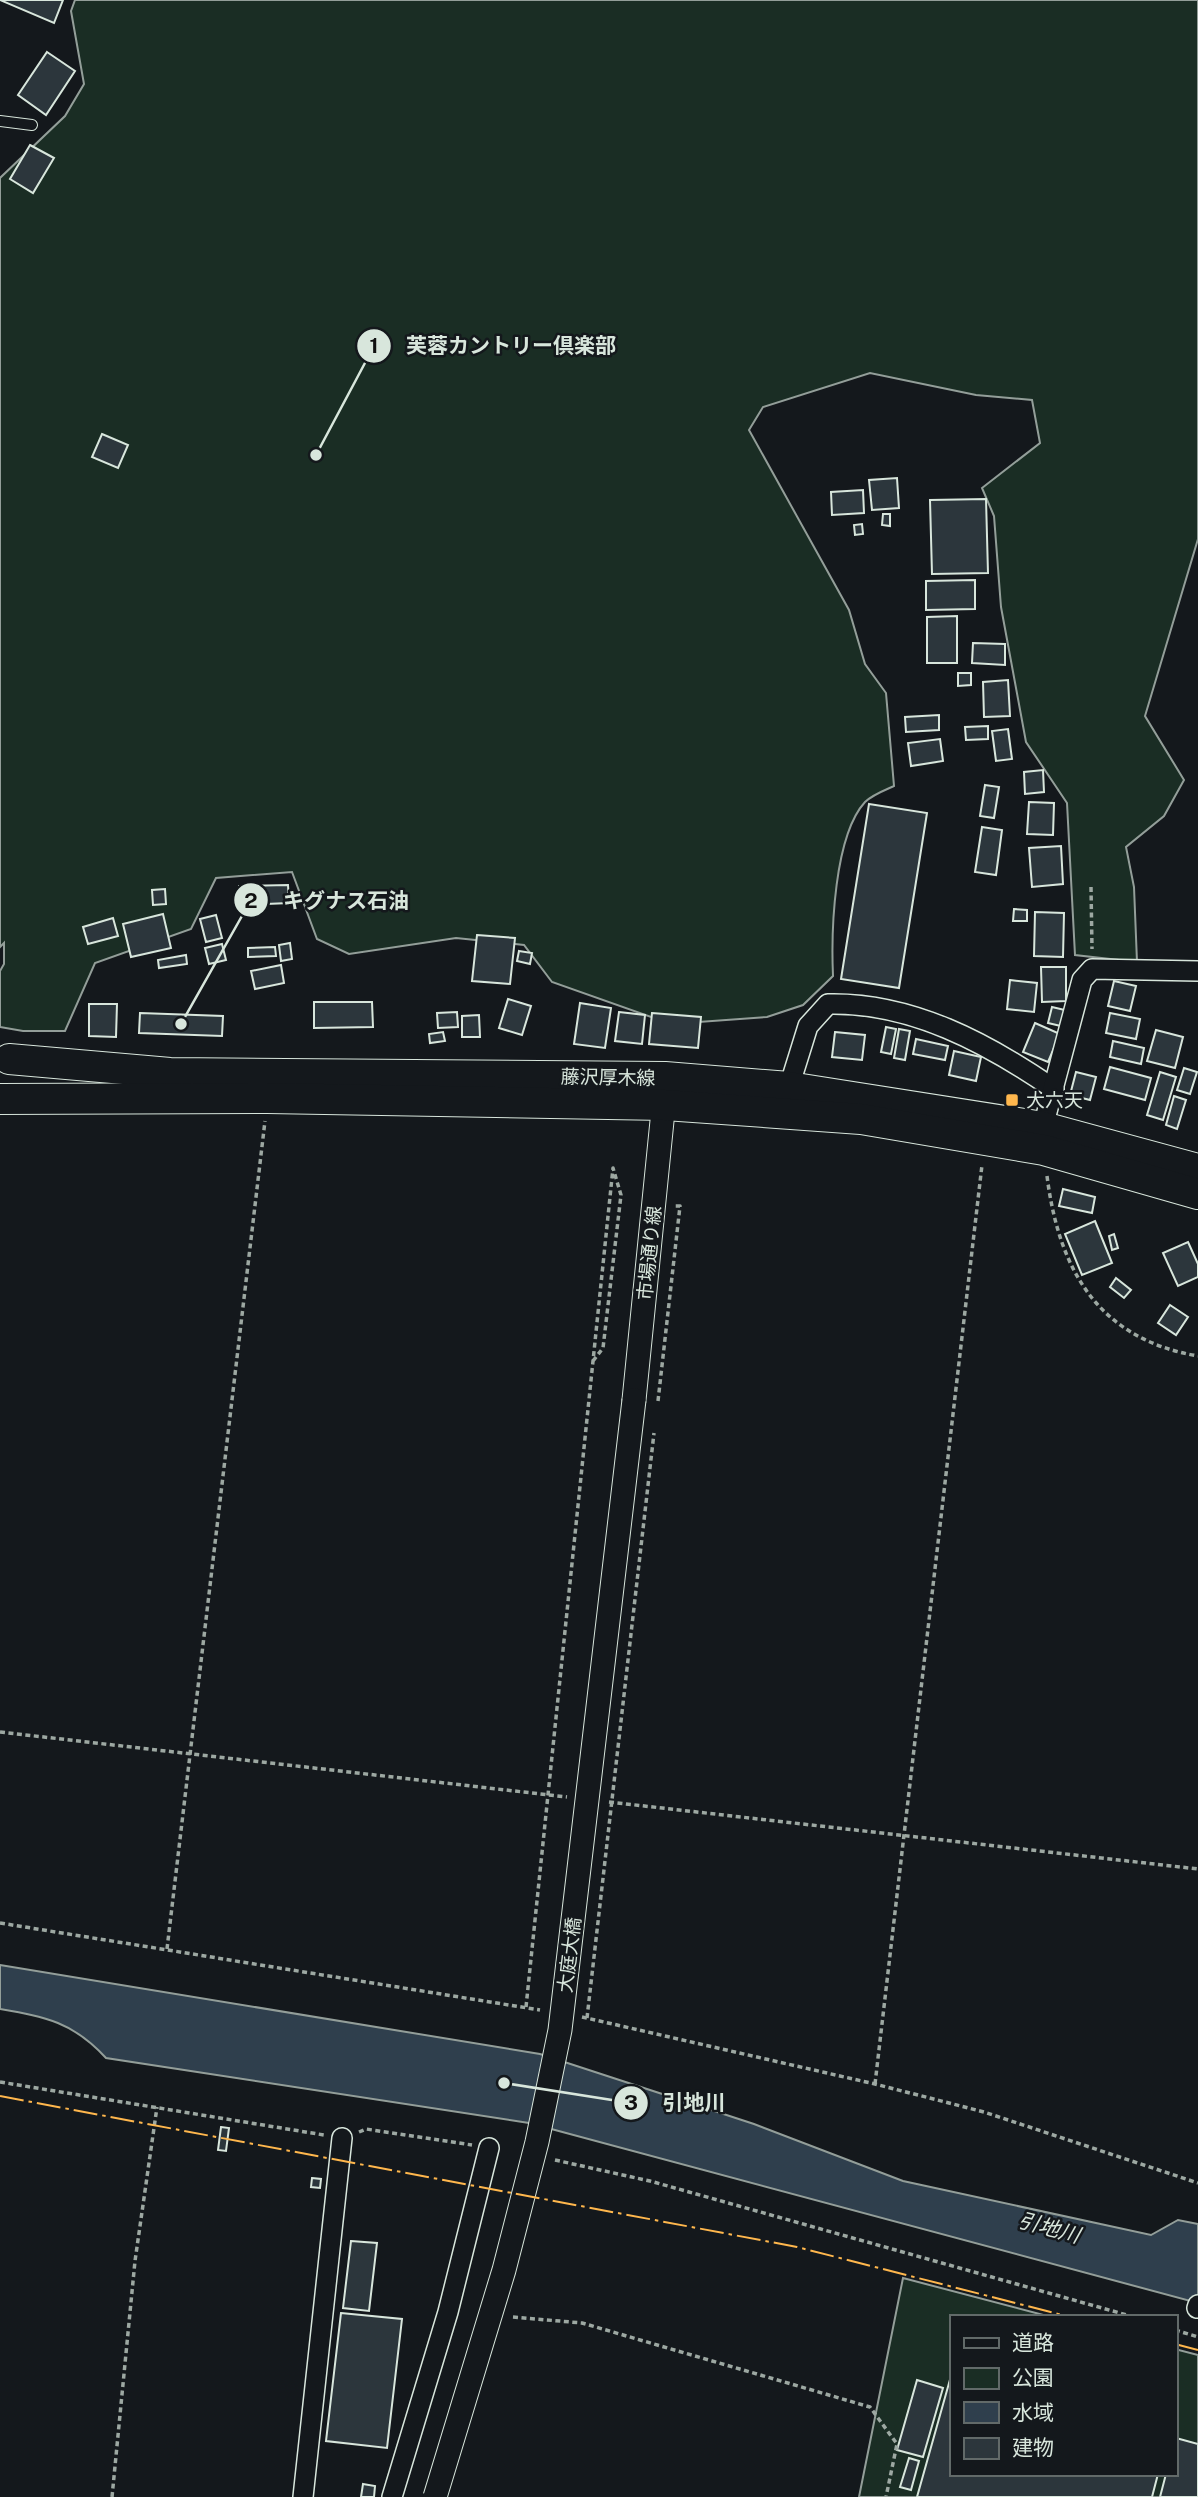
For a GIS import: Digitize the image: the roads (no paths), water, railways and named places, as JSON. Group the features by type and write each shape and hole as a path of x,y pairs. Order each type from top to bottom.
{"main road":[{"name":"藤沢厚木線","path":"9,1059 170,1073 665,1091 985,1139 1041,1142 1198,1194"},
{"name":"藤沢厚木線","path":"0,1099 267,1098 789,1087 1041,1142 1198,1169"},
{"name":"藤沢厚木線","path":"0,1115 100,1098"}],"street":[{"path":"1041,1142 1082,980 1092,969 1198,971"},
{"path":"789,1087 808,1026 828,1004 863,1003 912,1015 1004,1054 1054,1089"},
{"name":"市場通り線","path":"634,1400 665,1091"},
{"name":"大庭大橋","path":"435,2497 504,2270 537,2142 560,2030 634,1400"},
{"path":"303,2497 342,2138"},
{"path":"392,2497 448,2312 489,2148"}],"lane":[{"path":"0,121 32,125"}],"water":[{"path":"0,1965 540,2054 754,2124 903,2181 1151,2235 1178,2220 1198,2224 1198,2303 529,2123 106,2058 82,2036 58,2023 0,2009"}],"place":[{"name":"芙蓉カントリー倶楽部","path":"316,455"},
{"name":"キグナス石油","path":"181,1024"},
{"name":"大六天","path":"1012,1100"},
{"name":"引地川","path":"504,2083"}]}
